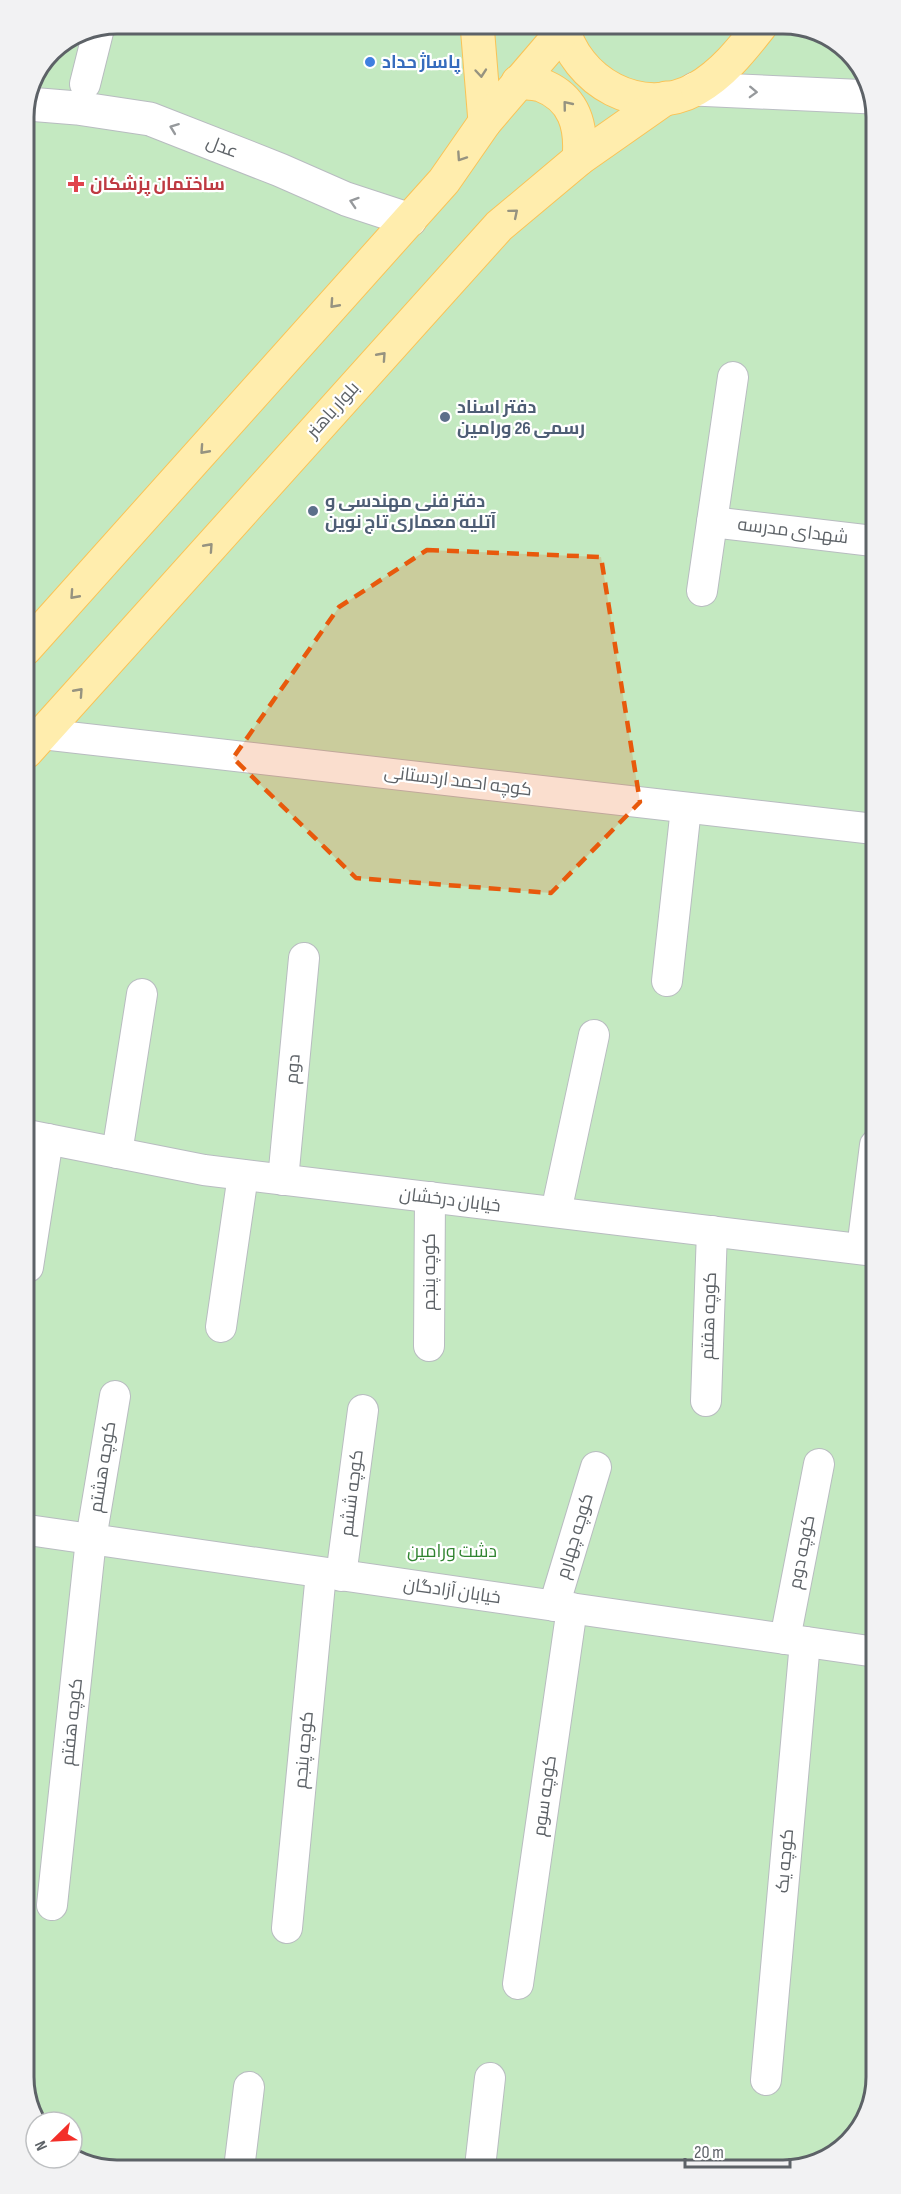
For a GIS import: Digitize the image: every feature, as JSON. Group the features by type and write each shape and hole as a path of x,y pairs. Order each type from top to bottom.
{"main road":[{"path":"478,35 485,122"},
{"path":"35,639 444,181 485,122 557,35"},
{"path":"565,35 567,43 583,68 607,87 636,98 680,94"},
{"name":"بلوار باهنر","path":"35,742 499,226 579,159 722,69 752,35"},
{"path":"518,82 541,85 560,97 575,114 581,136 579,159"}],"street":[{"path":"85,84 97,37"},
{"path":"680,94 863,97"},
{"name":"عدل","path":"36,105 77,108 150,119 280,170 346,199 410,220"},
{"path":"702,591 733,377"},
{"name":"شهدای مدرسه","path":"712,522 866,540"},
{"name":"کوچه احمد اردستانی","path":"35,743 866,828"},
{"path":"667,981 686,808"},
{"name":"دوم","path":"283,1180 304,958"},
{"path":"117,1153 142,994"},
{"path":"556,1212 594,1035"},
{"path":"34,1174 37,1137"},
{"name":"خیابان درخشان","path":"37,1137 204,1170 866,1250"},
{"path":"221,1327 243,1175"},
{"name":"کوچه پنجم","path":"429,1346 430,1197"},
{"name":"کوچه هفتم","path":"706,1401 712,1231"},
{"name":"کوچه هشتم","path":"91,1539 114,1396"},
{"name":"کوچه ششم","path":"331,1574 363,1410"},
{"name":"کوچه دوم","path":"795,1641 819,1464"},
{"name":"کوچه چهارم","path":"563,1607 596,1467"},
{"name":"خیابان آزادگان","path":"34,1531 866,1651"},
{"name":"کوچه هفتم","path":"52,1905 91,1539"},
{"name":"کوچه پنجم","path":"288,1928 331,1574"},
{"name":"کوچه سوم","path":"518,1984 563,1607"},
{"name":"کوچه یک","path":"766,2080 795,1641"},
{"path":"481,2160 490,2078"},
{"path":"239,2159 249,2087"}],"highlighted area":[{"path":"427,550 601,557 640,802 551,893 356,878 233,758 339,607"}],"green space":[{"name":"دشت ورامین","path":"118,34 789,35 805,37 825,46 846,63 858,81 866,107 866,2087 862,2103 852,2123 834,2142 810,2155 783,2160 112,2159 84,2152 84,2110 42,2110 34,2076 35,112 37,96 43,81 63,55 86,41"}],"place":[{"name":"پاساژ حداد","path":"370,62"},
{"name":"ساختمان پزشکان","path":"76,184"},
{"name":"دفتر اسناد رسمی 26 ورامین","path":"445,417"},
{"name":"دفتر فنی مهندسی و آتلیه معماری تاج نوین","path":"313,511"}]}
